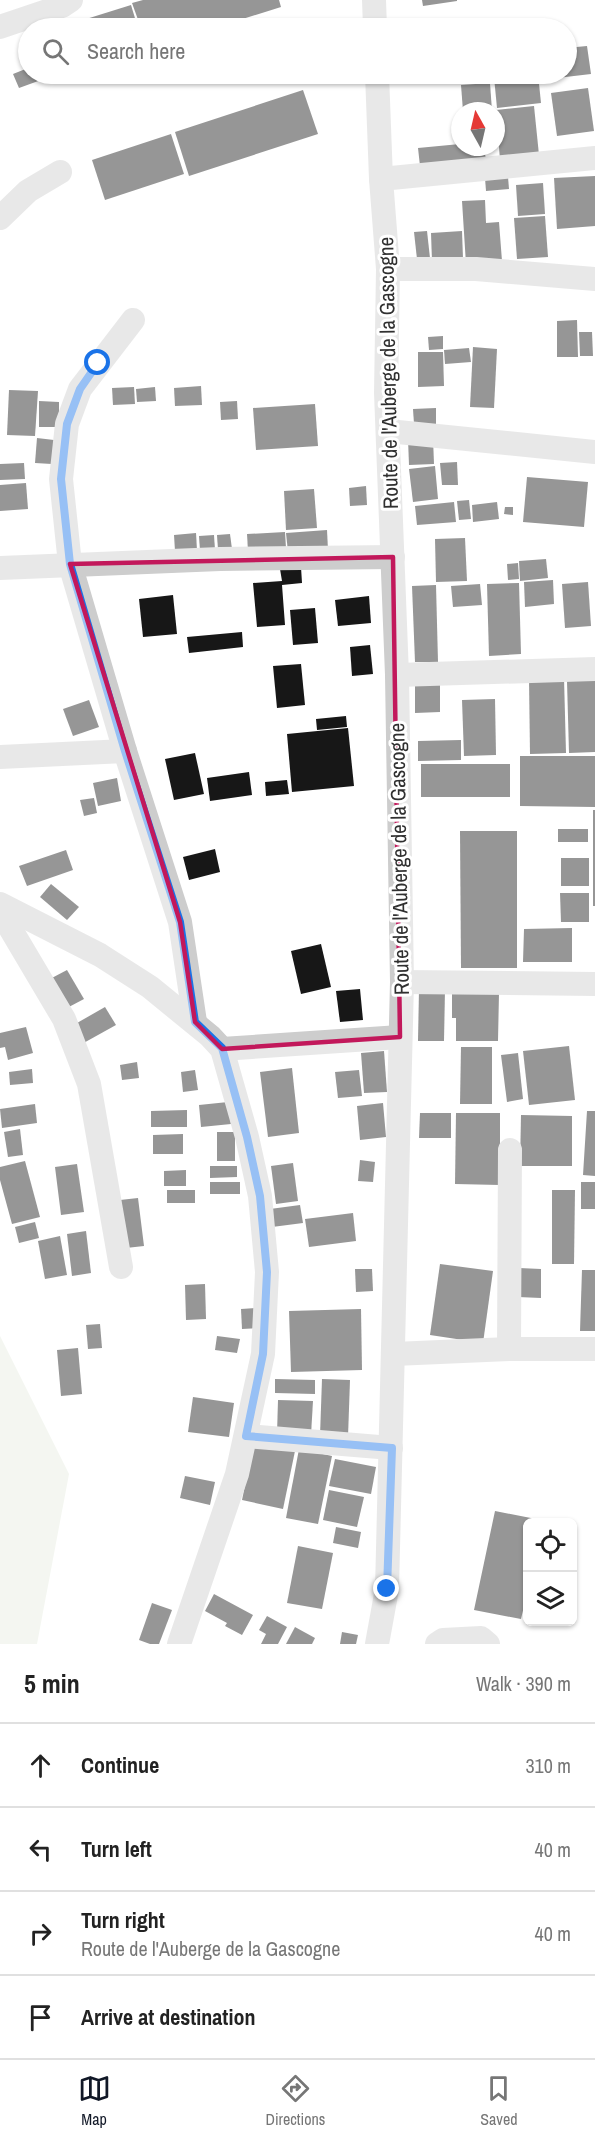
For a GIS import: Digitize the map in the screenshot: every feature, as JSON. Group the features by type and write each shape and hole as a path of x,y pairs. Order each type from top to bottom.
{"street":[{"path":"27,18 62,6 70,0"},
{"path":"374,0 375,18"},
{"path":"0,27 18,21"},
{"name":"Route de l'Auberge de la Gascogne","path":"377,84 381,179 388,268 386,393 397,675 402,982 392,1448 387,1589 382,1640"},
{"path":"381,179 595,158"},
{"path":"0,218 28,191 60,172"},
{"path":"388,268 476,269 595,279"},
{"path":"132,320 80,389 67,424 61,479 70,564 125,751 180,922 195,1022"},
{"path":"388,432 595,452"},
{"path":"0,568 220,559 393,557"},
{"path":"397,675 595,669"},
{"path":"0,757 125,751"},
{"path":"0,904 100,955 150,987 195,1022 222,1048 247,1137 260,1196 267,1272 263,1354 237,1474 179,1644"},
{"path":"0,911 64,1019 89,1084 121,1267"},
{"path":"402,982 595,984"},
{"path":"222,1048 400,1037"},
{"path":"509,1349 510,1150"},
{"path":"394,1354 509,1349 595,1349"},
{"path":"246,1436 392,1448"},
{"path":"437,1644 443,1640 481,1638 488,1644"}],"highlighted area":[{"path":"393,557 400,1037 222,1049 195,1022 180,922 70,564"}],"shaded area":[{"path":"0,1336 69,1474 37,1644 0,1644"}],"building":[{"path":"143,0 279,0 281,7 246,18 137,18 132,3"},
{"path":"422,0 457,0 457,1 423,6"},
{"path":"131,5 135,18 89,18"},
{"path":"587,46 591,74 577,76 577,47"},
{"path":"18,72 18,84 30,84 19,88 13,74"},
{"path":"490,84 491,102 462,102 461,85"},
{"path":"495,84 539,84 541,103 505,107 505,102 496,102"},
{"path":"588,88 594,131 557,136 551,93"},
{"path":"303,90 318,134 189,176 175,132"},
{"path":"534,106 539,155 500,160 500,156 505,156 505,109"},
{"path":"171,134 184,174 105,200 92,160"},
{"path":"451,145 451,156 485,156 486,160 420,166 418,148"},
{"path":"595,176 595,226 557,229 554,178"},
{"path":"508,177 509,189 486,191 485,178"},
{"path":"543,183 545,214 518,216 516,185"},
{"path":"485,200 486,223 499,222 502,261 466,264 462,201"},
{"path":"545,216 548,257 517,259 514,218"},
{"path":"427,231 430,258 417,259 414,232"},
{"path":"462,231 463,259 432,261 431,233"},
{"path":"577,320 578,357 557,357 557,321"},
{"path":"579,332 592,332 593,356 580,356"},
{"path":"443,336 443,349 429,350 428,337"},
{"path":"473,347 497,349 494,408 470,407"},
{"path":"469,348 471,362 445,364 444,350"},
{"path":"418,352 443,352 444,386 418,387"},
{"path":"201,386 202,405 175,406 174,388"},
{"path":"134,387 135,404 113,405 112,388"},
{"path":"155,387 156,401 137,402 136,389"},
{"path":"9,390 38,391 35,436 7,435"},
{"path":"39,401 59,402 59,427 39,427"},
{"path":"237,401 238,419 221,420 220,402"},
{"path":"315,404 318,446 256,450 253,408"},
{"path":"436,408 436,424 414,424 413,409"},
{"path":"37,438 54,440 52,464 35,463"},
{"path":"433,438 434,464 409,465 408,439"},
{"path":"457,462 458,485 442,485 440,463"},
{"path":"24,463 25,479 0,480 0,464"},
{"path":"435,466 438,499 413,502 409,469"},
{"path":"527,477 588,482 584,527 523,522"},
{"path":"26,483 28,509 0,511 0,485"},
{"path":"366,486 367,505 350,506 349,488"},
{"path":"314,489 317,528 286,530 284,491"},
{"path":"469,500 471,519 459,520 457,501"},
{"path":"454,502 456,522 417,525 415,506"},
{"path":"497,502 499,519 473,522 472,505"},
{"path":"505,507 513,507 513,515 504,514"},
{"path":"327,530 328,550 288,552 286,533"},
{"path":"285,532 286,548 248,551 247,534"},
{"path":"196,533 197,550 175,551 174,535"},
{"path":"230,534 232,549 218,550 217,535"},
{"path":"214,535 215,550 200,551 199,536"},
{"path":"465,538 467,581 436,582 435,539"},
{"path":"546,559 548,578 520,581 519,561"},
{"path":"518,563 519,579 508,580 507,564"},
{"path":"301,567 302,583 282,585 285,625 257,627 253,583 282,581 280,569"},
{"path":"553,580 554,604 525,607 524,582"},
{"path":"588,582 591,626 565,628 562,584"},
{"path":"519,583 521,654 489,656 487,584"},
{"path":"480,584 482,605 453,607 451,586"},
{"path":"436,585 438,662 415,662 412,586"},
{"path":"173,595 177,634 143,637 139,599"},
{"path":"369,596 371,623 338,626 335,600"},
{"path":"315,608 318,643 293,645 290,610"},
{"path":"242,632 243,647 189,653 187,637"},
{"path":"370,645 373,674 352,676 350,647"},
{"path":"301,664 305,705 277,708 273,666"},
{"path":"564,678 566,753 530,754 529,679"},
{"path":"595,680 595,752 569,753 567,681"},
{"path":"440,684 440,712 415,713 415,685"},
{"path":"495,699 496,755 464,756 462,700"},
{"path":"89,700 99,727 73,736 63,709"},
{"path":"346,716 347,727 317,730 316,719"},
{"path":"348,728 354,786 292,792 287,734"},
{"path":"461,740 461,760 418,761 418,741"},
{"path":"195,753 204,794 174,800 165,759"},
{"path":"520,756 595,756 595,807 520,806"},
{"path":"421,764 510,764 510,797 421,797"},
{"path":"249,772 252,795 210,801 207,778"},
{"path":"117,778 121,801 98,806 93,783"},
{"path":"287,780 289,794 266,796 265,782"},
{"path":"94,798 97,813 84,816 80,800"},
{"path":"593,810 595,810 595,906 593,906"},
{"path":"558,829 588,829 588,842 558,842"},
{"path":"460,831 517,831 517,968 461,968"},
{"path":"215,849 220,872 189,880 183,857"},
{"path":"66,850 73,870 27,886 19,866"},
{"path":"561,858 589,858 589,886 561,886"},
{"path":"51,884 79,907 67,920 40,897"},
{"path":"560,893 589,893 589,922 561,922"},
{"path":"572,928 572,962 523,962 524,929"},
{"path":"321,944 331,987 301,994 291,951"},
{"path":"67,970 84,999 65,1009 48,980"},
{"path":"360,989 363,1020 340,1022 336,991"},
{"path":"419,990 445,990 444,1041 418,1041"},
{"path":"452,993 499,993 498,1041 456,1041 456,1018 452,1018"},
{"path":"105,1007 116,1025 80,1045 70,1027"},
{"path":"26,1027 33,1053 8,1060 5,1047 0,1048 0,1033"},
{"path":"569,1046 575,1100 529,1105 523,1051"},
{"path":"461,1047 492,1047 492,1104 460,1104"},
{"path":"384,1051 387,1092 364,1093 361,1053"},
{"path":"518,1053 523,1099 507,1102 501,1055"},
{"path":"137,1062 139,1078 122,1080 120,1065"},
{"path":"292,1068 299,1133 268,1137 260,1072"},
{"path":"32,1069 33,1083 10,1085 9,1072"},
{"path":"195,1070 198,1090 183,1092 181,1072"},
{"path":"359,1070 362,1096 338,1098 335,1072"},
{"path":"228,1102 231,1124 201,1127 199,1105"},
{"path":"383,1103 386,1137 360,1140 357,1106"},
{"path":"35,1104 37,1123 2,1128 0,1109"},
{"path":"187,1110 187,1127 151,1127 151,1111"},
{"path":"587,1111 595,1111 595,1176 583,1175"},
{"path":"420,1113 451,1113 451,1138 419,1138"},
{"path":"456,1113 500,1113 500,1185 455,1184"},
{"path":"521,1115 572,1116 572,1166 520,1166"},
{"path":"20,1129 23,1155 8,1157 4,1132"},
{"path":"217,1132 235,1132 235,1161 217,1161"},
{"path":"183,1134 183,1154 153,1154 153,1135"},
{"path":"360,1160 375,1162 373,1182 358,1181"},
{"path":"25,1161 40,1217 12,1224 0,1180 0,1167"},
{"path":"293,1163 298,1201 276,1204 271,1166"},
{"path":"77,1164 84,1212 61,1215 55,1167"},
{"path":"210,1166 237,1166 237,1177 210,1178"},
{"path":"186,1170 186,1186 164,1186 164,1171"},
{"path":"210,1182 240,1182 240,1194 210,1194"},
{"path":"581,1182 595,1182 595,1209 581,1209"},
{"path":"167,1190 195,1190 195,1203 167,1203"},
{"path":"552,1190 575,1190 574,1264 552,1264"},
{"path":"138,1198 144,1246 126,1248 120,1200"},
{"path":"300,1205 303,1223 272,1227 270,1209"},
{"path":"353,1213 356,1241 309,1247 305,1219"},
{"path":"35,1222 39,1238 19,1243 15,1227"},
{"path":"86,1231 91,1273 72,1276 67,1234"},
{"path":"60,1236 67,1275 45,1279 38,1241"},
{"path":"440,1264 493,1271 483,1343 430,1335"},
{"path":"519,1268 541,1269 541,1298 518,1297"},
{"path":"355,1269 372,1269 373,1291 356,1292"},
{"path":"582,1270 595,1270 595,1331 580,1331"},
{"path":"205,1284 206,1319 186,1320 185,1285"},
{"path":"257,1308 258,1328 242,1329 241,1309"},
{"path":"361,1309 362,1370 291,1372 289,1311"},
{"path":"100,1324 102,1348 88,1349 86,1325"},
{"path":"217,1336 240,1339 237,1353 215,1350"},
{"path":"78,1348 82,1394 61,1396 57,1350"},
{"path":"275,1379 315,1380 315,1394 275,1393"},
{"path":"322,1379 350,1380 348,1437 320,1436"},
{"path":"193,1397 234,1403 229,1437 188,1432"},
{"path":"278,1400 313,1401 311,1435 277,1434"},
{"path":"254,1442 295,1451 283,1509 242,1500"},
{"path":"299,1449 332,1456 318,1524 286,1518"},
{"path":"335,1459 376,1467 371,1494 329,1486"},
{"path":"185,1476 215,1482 210,1505 180,1498"},
{"path":"329,1490 364,1497 357,1527 323,1520"},
{"path":"495,1511 531,1518 523,1518 523,1610 521,1619 474,1610"},
{"path":"336,1527 361,1532 358,1548 333,1543"},
{"path":"298,1546 333,1553 322,1609 287,1603"},
{"path":"214,1594 253,1615 242,1635 225,1626 227,1623 205,1611"},
{"path":"152,1603 172,1610 159,1644 139,1640"},
{"path":"267,1616 287,1627 278,1644 261,1644 266,1634 259,1630"},
{"path":"295,1627 315,1638 312,1644 286,1644"},
{"path":"342,1632 358,1635 356,1644 340,1644"}],"route":[{"path":"98,363 80,389 67,424 61,479 70,564 125,751 180,922 195,1022 222,1048 247,1137 260,1196 267,1272 263,1354 246,1436 392,1448 387,1589"}]}
